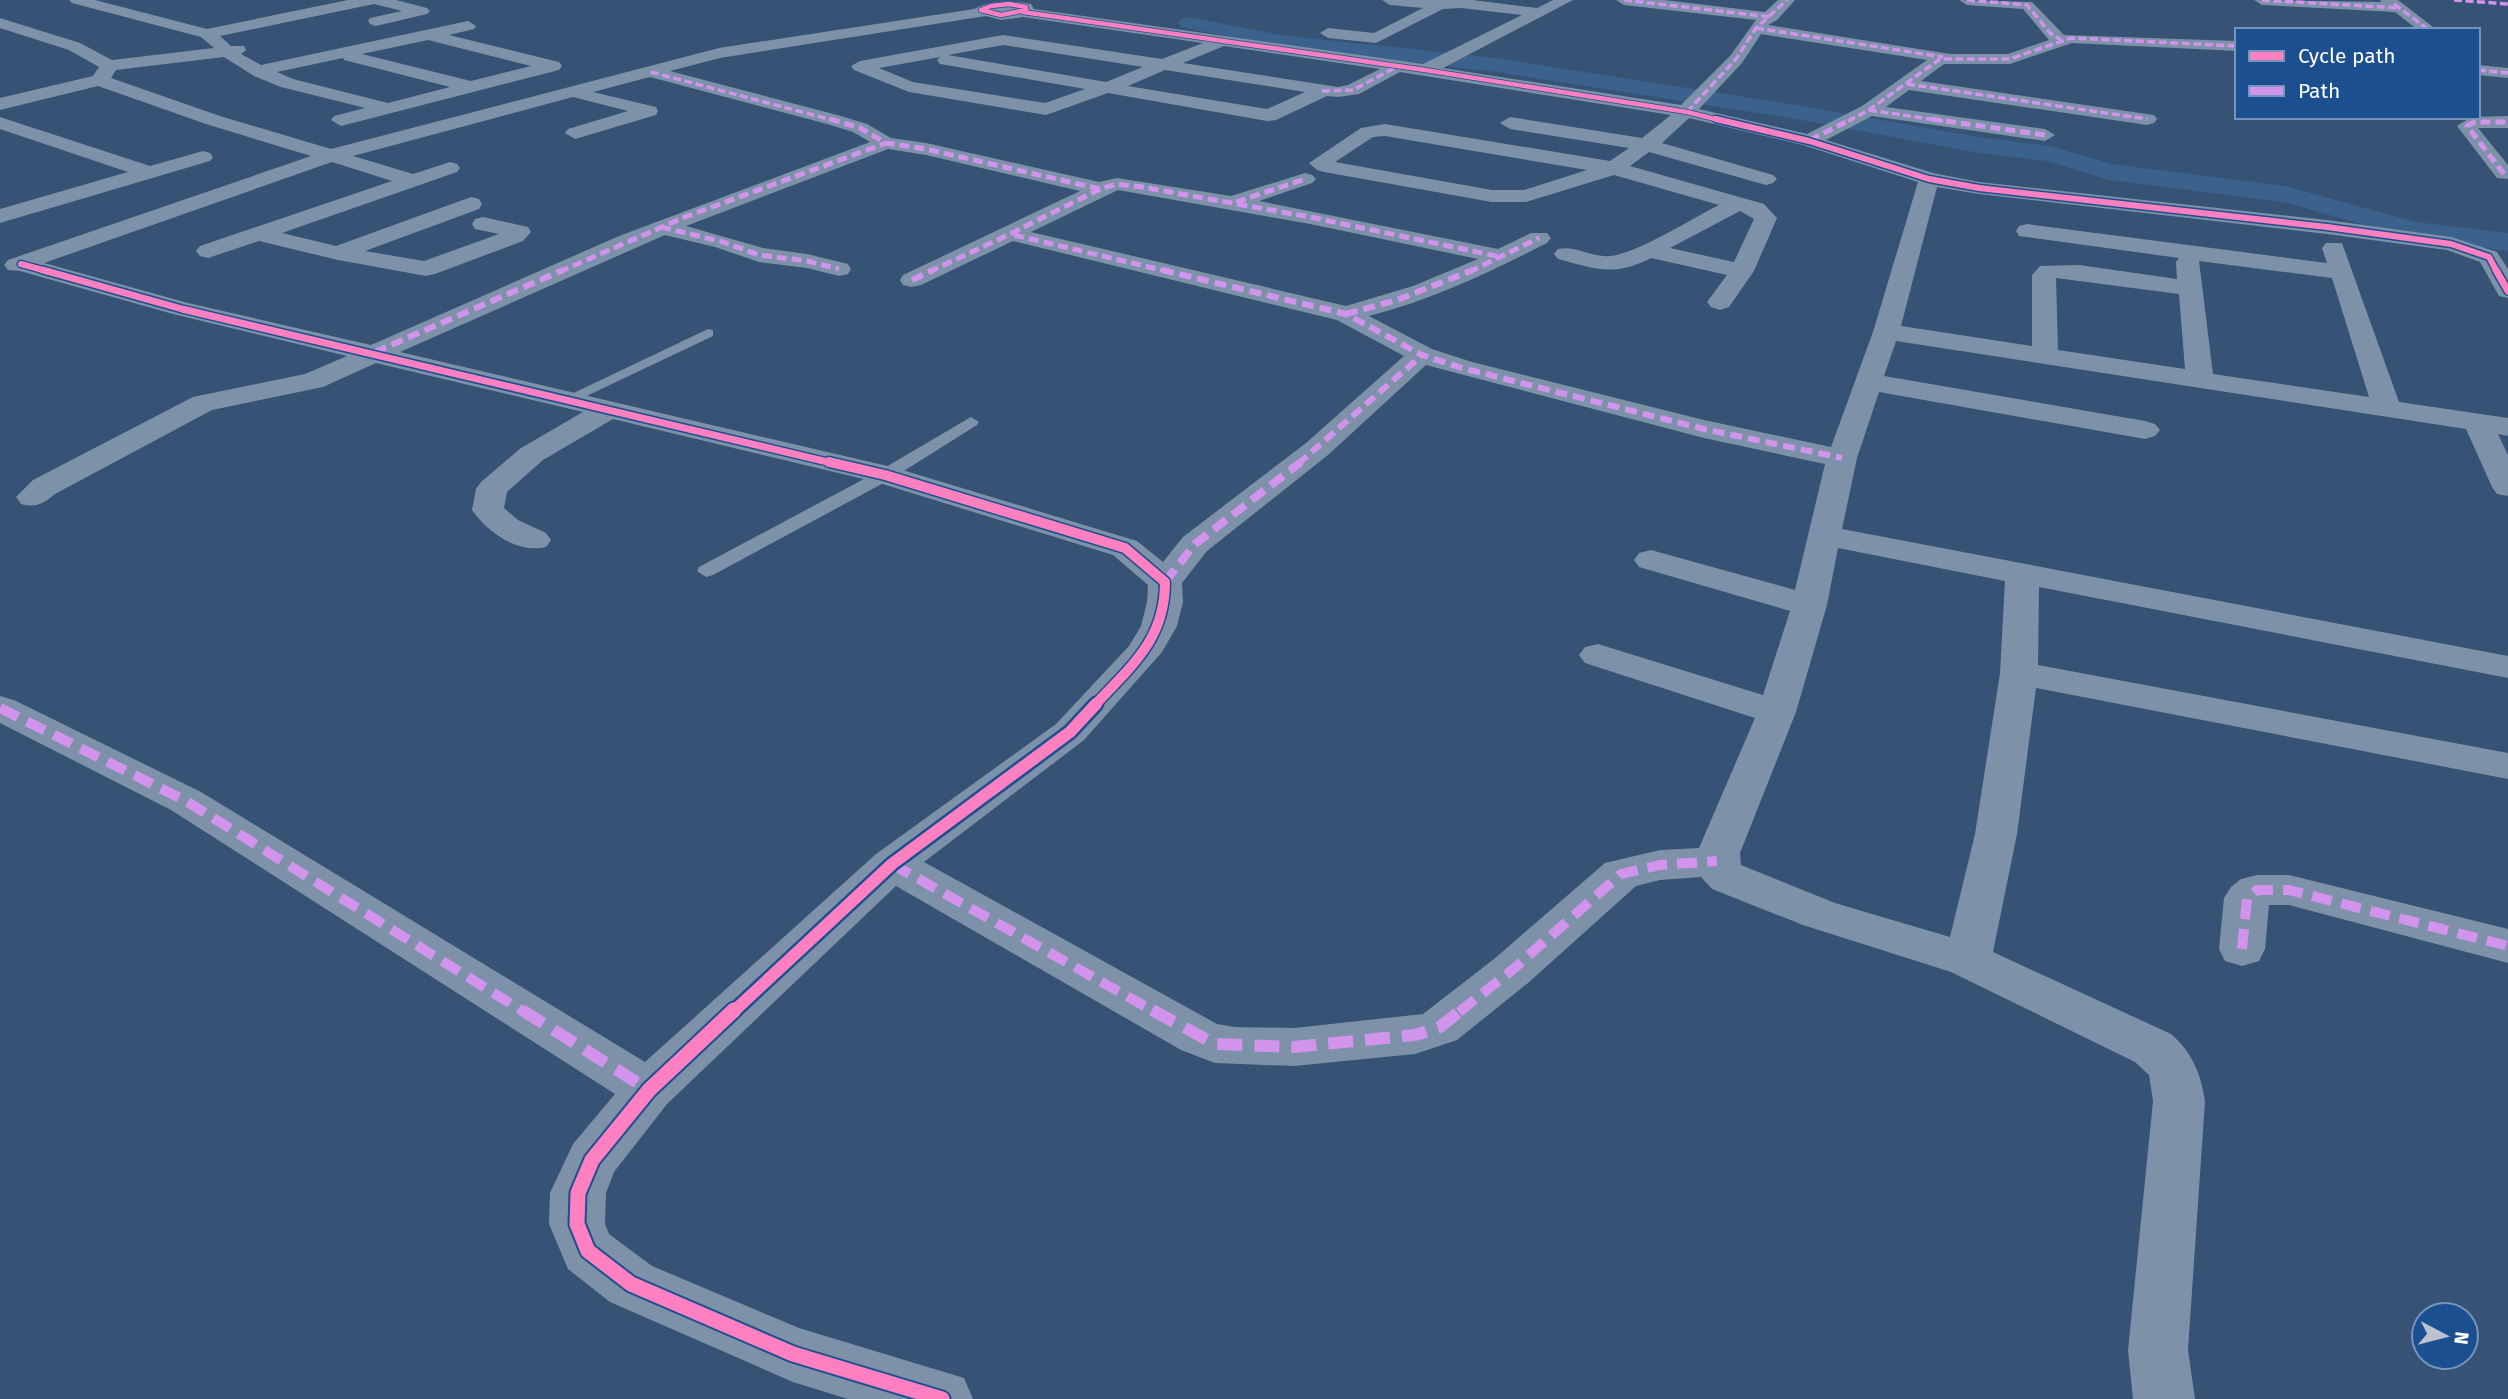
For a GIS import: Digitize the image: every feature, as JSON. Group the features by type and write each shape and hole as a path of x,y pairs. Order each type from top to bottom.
{"street":[{"path":"76,8 111,10 207,34 370,0"},
{"path":"378,0 441,15"},
{"path":"1390,0 1440,5 1461,3 1539,13"},
{"path":"1432,66 1566,0"},
{"path":"1624,0 1771,16"},
{"path":"1720,302 1742,271 1766,218 1756,209 1614,168 1376,130 1368,132 1319,163 1492,196 1515,197 1614,168 1647,145 1697,101 1736,59 1756,28 1787,0"},
{"path":"1967,0 2027,5 2048,32 2060,40"},
{"path":"2262,0 2394,4 2426,28"},
{"path":"111,10 151,2"},
{"path":"1313,31 1376,38 1440,5"},
{"path":"10,266 332,155 751,48 983,6 1001,15 1023,12 1398,66 1432,66 1697,101 1929,179 1979,188 2327,227 2451,244 2479,252 2504,264 2508,291"},
{"path":"363,24 422,11"},
{"path":"154,20 194,12"},
{"path":"1383,18 1410,20"},
{"path":"5,27 50,21"},
{"path":"259,71 468,26"},
{"path":"5,27 71,45 105,61 104,73"},
{"path":"1756,28 1946,58 2010,59 2060,40 2105,38 2235,46"},
{"path":"207,34 227,52 259,71 287,83 389,108"},
{"path":"427,35 616,81"},
{"path":"1224,40 1159,66 1109,87 1057,106 1038,109 909,87 861,68 867,63 1003,40 1159,66 1322,91 1353,90 1398,66"},
{"path":"0,104 104,73 254,46"},
{"path":"342,54 471,86"},
{"path":"918,55 1267,115 1276,114 1322,91"},
{"path":"1810,141 1855,118 1907,84 1934,62 1946,58"},
{"path":"341,120 471,86 565,69"},
{"path":"2480,69 2508,73"},
{"path":"651,72 834,120 860,128 886,144 926,149 1100,189"},
{"path":"104,73 213,120 415,181"},
{"path":"1907,84 2147,119"},
{"path":"573,92 649,111 575,133"},
{"path":"1855,118 2045,135"},
{"path":"1488,120 1647,145 1766,179"},
{"path":"2502,166 2467,126 2475,122 2508,122"},
{"path":"0,123 148,172"},
{"path":"0,135 22,130"},
{"path":"32,497 44,487 203,403 305,383 661,227 886,144"},
{"path":"0,216 203,157"},
{"path":"208,251 450,168"},
{"path":"1232,203 1306,179"},
{"path":"1929,179 1886,332 1842,458 1809,605 1777,712 1717,860 1720,871 1728,878 1772,896 1968,960 2152,1048 2170,1062 2176,1076 2179,1101 2158,1350 2164,1399"},
{"path":"912,280 1100,189 1117,184 1232,203 1501,257"},
{"path":"0,197 30,208"},
{"path":"1566,254 1602,264 1615,264 1738,204"},
{"path":"257,234 338,253 426,269 520,232 477,214 338,253"},
{"path":"661,227 723,242 759,255 807,261 839,269"},
{"path":"2327,227 2386,409"},
{"path":"2026,231 2342,272"},
{"path":"1010,234 1346,314 1422,355 1462,368 1704,429 1842,458"},
{"path":"1346,314 1419,295 1539,238"},
{"path":"1648,250 1742,271"},
{"path":"2187,252 2200,378"},
{"path":"10,266 886,475 1125,548 1165,582"},
{"path":"2045,357 2044,275 2049,271 2079,272 2192,288"},
{"path":"1886,332 2508,427"},
{"path":"942,1399 793,1354 631,1283 588,1251 577,1224 578,1193 592,1160 649,1090 892,864 1070,732 1144,652 1159,626 1165,602 1165,582 1195,544 1317,449 1422,355"},
{"path":"1868,382 2145,430"},
{"path":"534,540 506,527 488,510 492,489 531,454 610,409"},
{"path":"2478,423 2508,487"},
{"path":"1826,536 2508,667"},
{"path":"1651,561 1809,605"},
{"path":"1968,960 1996,834 2019,673 2022,575"},
{"path":"1598,655 1777,712"},
{"path":"2019,673 2508,766"},
{"path":"0,708 186,801 649,1090"},
{"path":"892,864 1199,1037 1215,1044 1294,1047 1415,1035 1440,1027 1511,971 1621,874 1660,865 1717,860"},
{"path":"2242,949 2246,898 2257,890 2269,888 2316,897 2508,946"}],"lane":[{"path":"569,399 708,333"},
{"path":"706,572 886,475 971,422"}],"waterway":[{"path":"1188,23 1281,41 1496,65 1790,111 1979,145 2050,154 2109,172 2285,194 2414,230 2508,242"}],"marked path":[{"path":"1624,0 1771,17"},
{"path":"1687,112 1736,59 1756,28 1787,0"},
{"path":"1967,0 2027,5 2050,33 2061,40"},
{"path":"2262,0 2400,8"},
{"path":"2454,0 2508,4"},
{"path":"2394,4 2426,28"},
{"path":"1756,28 1943,57"},
{"path":"1810,140 1869,110 1940,59 2010,59 2071,38 2235,46"},
{"path":"1322,91 1353,90 1398,66"},
{"path":"2480,70 2508,73"},
{"path":"651,72 834,120 860,128 886,143 926,149 1100,189 1117,184 1142,187 1310,217 1501,257"},
{"path":"1907,84 2147,119"},
{"path":"1869,110 2045,135"},
{"path":"2504,174 2467,126 2475,122 2508,122"},
{"path":"375,352 685,217 886,143"},
{"path":"1236,202 1305,179"},
{"path":"1100,189 1010,234 1346,314 1422,355 1462,368 1704,429 1842,458"},
{"path":"661,227 723,242 759,255 807,261 839,269"},
{"path":"912,280 1010,234"},
{"path":"1346,314 1397,300 1445,282 1539,238"},
{"path":"1165,582 1195,544 1317,449 1422,355"},
{"path":"0,708 186,801 649,1090"},
{"path":"892,864 1199,1037 1215,1044 1294,1047 1415,1035 1440,1027 1511,971 1621,874 1660,865 1717,861"},
{"path":"2242,949 2247,898 2257,890 2289,890 2508,946"}],"cycle path":[{"path":"1023,12 1026,7 1009,4 997,4 981,10 1001,15 1023,12 1425,70 1687,112 1809,141 1929,179 1979,188 2327,227 2451,244 2489,257 2508,291"},
{"path":"21,264 182,309 885,475 1125,548 1165,582 1165,602 1159,626 1144,652 1070,732 892,864 649,1090 592,1160 578,1193 577,1224 588,1251 631,1284 793,1354 942,1399"}]}
